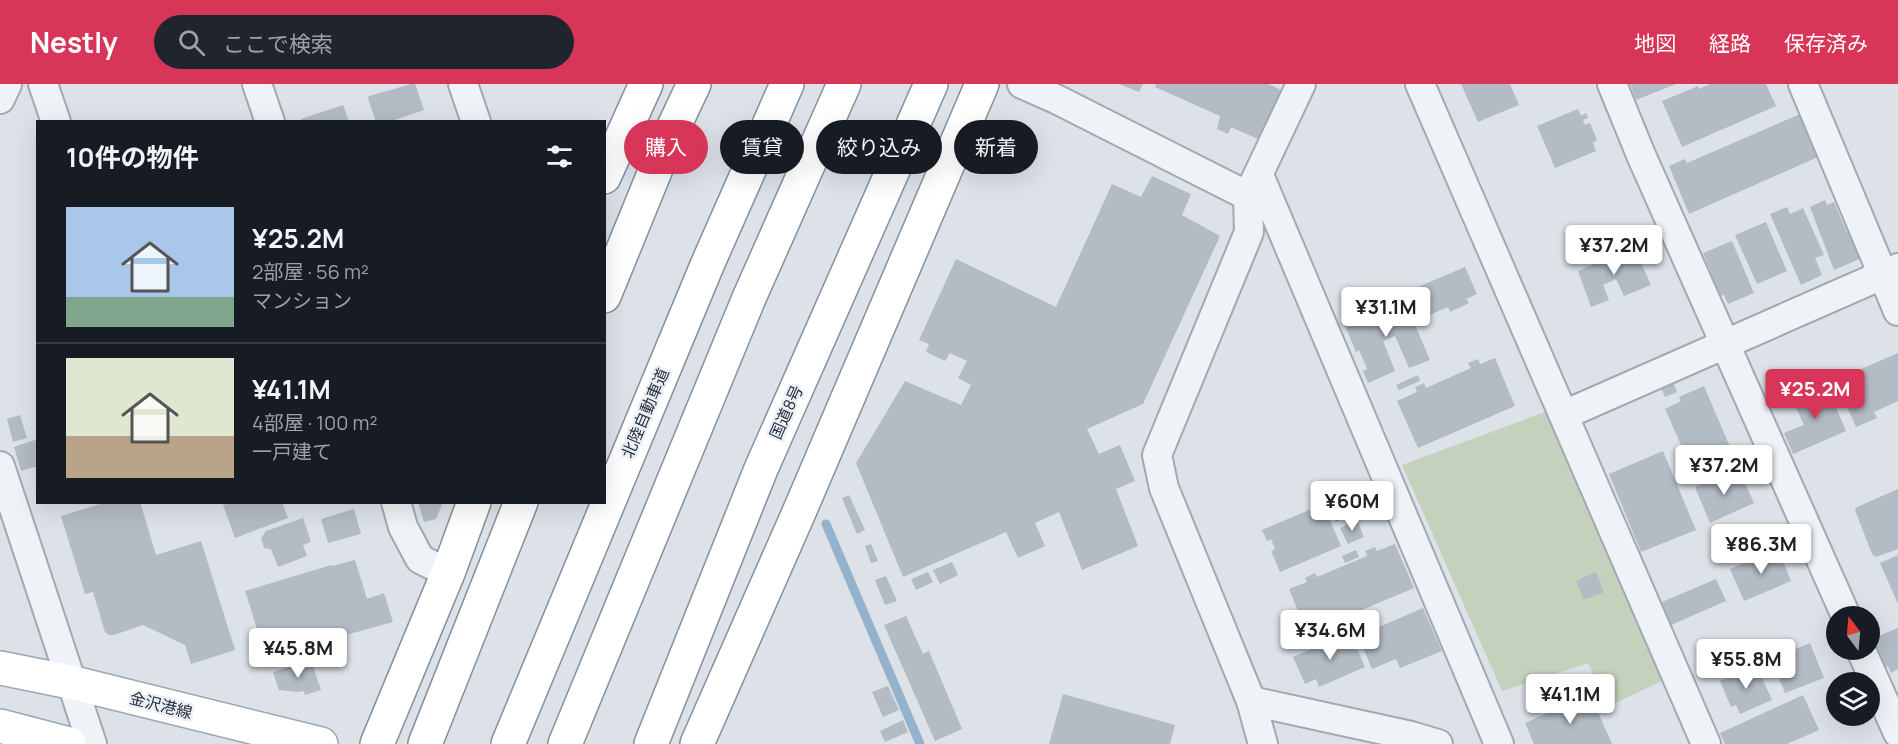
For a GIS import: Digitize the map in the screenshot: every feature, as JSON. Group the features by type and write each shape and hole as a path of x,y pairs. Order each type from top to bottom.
{"main road":[{"path":"606,173 646,84"},
{"path":"606,291 669,137 694,84"},
{"name":"北陸自動車道","path":"508,744 708,263 787,84"},
{"path":"565,744 749,298 844,84"},
{"name":"国道8号","path":"651,744 761,469 931,84"},
{"path":"697,744 982,84"},
{"path":"377,744 448,573 473,504"},
{"path":"425,744 520,504"},
{"name":"金沢港線","path":"0,668 70,682 321,744"},
{"path":"0,726 69,744"}],"street":[{"path":"0,99 7,84"},
{"path":"43,84 55,120"},
{"path":"257,84 269,120"},
{"path":"463,84 475,120"},
{"path":"1022,84 1253,186 1499,744"},
{"path":"1263,744 1251,701 1164,488 1157,455 1249,232 1253,186 1301,84"},
{"path":"1420,84 1706,744"},
{"path":"1612,84 1641,155 1842,606"},
{"path":"1803,84 1890,272 1898,311"},
{"path":"1563,415 1890,272"},
{"path":"0,466 92,744"},
{"path":"397,504 403,527 420,559 448,573"},
{"path":"1865,660 1898,734"},
{"path":"1251,701 1438,744"}],"green space":[{"path":"1550,410 1662,681 1609,706 1588,663 1502,691 1402,465"}],"building":[{"path":"415,84 424,110 395,120 375,120 369,96"},
{"path":"1119,84 1143,84 1139,92"},
{"path":"1156,84 1268,84 1284,91 1262,141 1231,127 1228,134 1217,129 1220,116 1155,87"},
{"path":"1461,84 1510,84 1519,105 1478,122"},
{"path":"1630,84 1676,84 1636,100"},
{"path":"1710,84 1766,84 1776,106 1682,147 1662,101 1698,86 1699,89"},
{"path":"343,105 348,120 301,120"},
{"path":"1578,109 1581,116 1586,113 1588,118 1583,120 1585,125 1590,123 1597,140 1593,143 1596,151 1555,168 1537,126"},
{"path":"1800,114 1818,157 1689,214 1669,166 1685,159 1687,163"},
{"path":"1152,176 1191,194 1182,215 1220,236 1143,404 1087,429 1099,454 1120,445 1135,481 1116,489 1138,546 1082,570 1059,512 1035,523 1045,546 1018,558 1006,532 903,577 856,463 905,381 961,405 971,385 958,378 967,361 950,353 945,361 926,352 929,344 919,340 956,259 1056,307 1112,184 1141,197"},
{"path":"1825,200 1827,205 1834,202 1862,258 1834,270 1810,207"},
{"path":"1787,207 1790,214 1803,208 1824,255 1815,258 1822,275 1801,285 1770,214"},
{"path":"1766,222 1787,271 1757,284 1735,235"},
{"path":"1732,241 1754,293 1728,304 1724,295 1720,296 1703,253"},
{"path":"1634,247 1651,285 1624,296 1616,279 1603,285 1609,300 1591,307 1578,271"},
{"path":"1465,267 1477,294 1466,299 1469,303 1450,312 1448,307 1418,320 1406,292"},
{"path":"1402,294 1430,360 1409,368 1395,336 1383,341 1395,371 1368,383 1363,371 1367,369 1359,350 1356,352 1343,321 1372,308 1375,313 1385,309 1383,303"},
{"path":"1898,353 1898,401 1874,412 1877,418 1856,427 1835,380"},
{"path":"1495,358 1515,406 1418,448 1397,401 1417,392 1415,387 1424,383 1426,388 1471,368 1468,363 1478,359 1480,364"},
{"path":"1418,375 1420,381 1399,390 1396,385"},
{"path":"1673,382 1677,392 1665,397 1661,388"},
{"path":"1826,384 1846,431 1793,454 1784,433 1804,425 1792,398"},
{"path":"1704,386 1733,454 1693,472 1665,409 1681,401 1679,397"},
{"path":"20,415 27,438 13,442 7,419"},
{"path":"36,440 36,467 21,471 14,447"},
{"path":"1663,451 1696,530 1641,552 1609,474"},
{"path":"1734,470 1738,481 1743,479 1754,503 1710,523 1695,487"},
{"path":"1898,489 1898,549 1876,557 1872,554 1855,510 1857,507"},
{"path":"1346,492 1355,514 1336,522 1327,501"},
{"path":"849,495 865,530 857,534 842,498"},
{"path":"100,504 141,504 156,555 201,541 235,650 191,664 185,645 143,625 114,635 105,632 93,592 85,594 61,516"},
{"path":"283,504 288,518 235,538 223,505"},
{"path":"419,504 442,504 436,519 424,522"},
{"path":"1323,504 1341,546 1280,572 1271,551 1275,549 1271,539 1267,541 1262,530"},
{"path":"354,509 361,534 328,543 321,519"},
{"path":"303,518 311,542 303,545 307,556 278,567 271,549 264,548 261,538 266,531"},
{"path":"1357,520 1364,537 1348,544 1340,528"},
{"path":"871,544 878,561 871,563 865,546"},
{"path":"1395,544 1414,588 1307,633 1289,589 1307,582 1305,578 1315,573 1317,577 1367,556 1365,551 1375,547 1377,551"},
{"path":"1778,549 1791,581 1744,601 1730,569"},
{"path":"1356,550 1359,557 1345,563 1342,556"},
{"path":"1898,555 1898,604 1880,563"},
{"path":"355,560 367,599 384,593 393,622 266,657 245,591"},
{"path":"952,562 958,575 940,584 933,570"},
{"path":"928,572 933,582 916,590 911,579"},
{"path":"1596,572 1604,592 1584,600 1576,581"},
{"path":"886,576 897,601 885,605 875,580"},
{"path":"1716,579 1726,601 1671,625 1662,602"},
{"path":"1423,608 1442,651 1400,668 1396,659 1372,669 1358,636"},
{"path":"906,616 923,654 929,651 962,729 935,741 884,625"},
{"path":"1898,628 1898,669 1891,673 1888,666 1882,669 1878,660 1880,660 1880,635"},
{"path":"1350,632 1365,667 1319,687 1316,679 1305,684 1293,657"},
{"path":"1810,643 1824,678 1785,693 1771,659"},
{"path":"311,660 321,690 305,695 304,691 279,690 273,672"},
{"path":"1756,665 1772,700 1740,714 1736,705 1731,707 1720,681"},
{"path":"888,686 899,710 883,717 872,692"},
{"path":"1063,694 1175,725 1170,744 1049,744"},
{"path":"1590,694 1612,744 1534,744 1525,723"},
{"path":"1803,695 1819,730 1787,744 1725,744 1720,733"},
{"path":"903,720 908,732 885,742 880,731"}],"waterway":[{"path":"826,524 920,744"}]}
